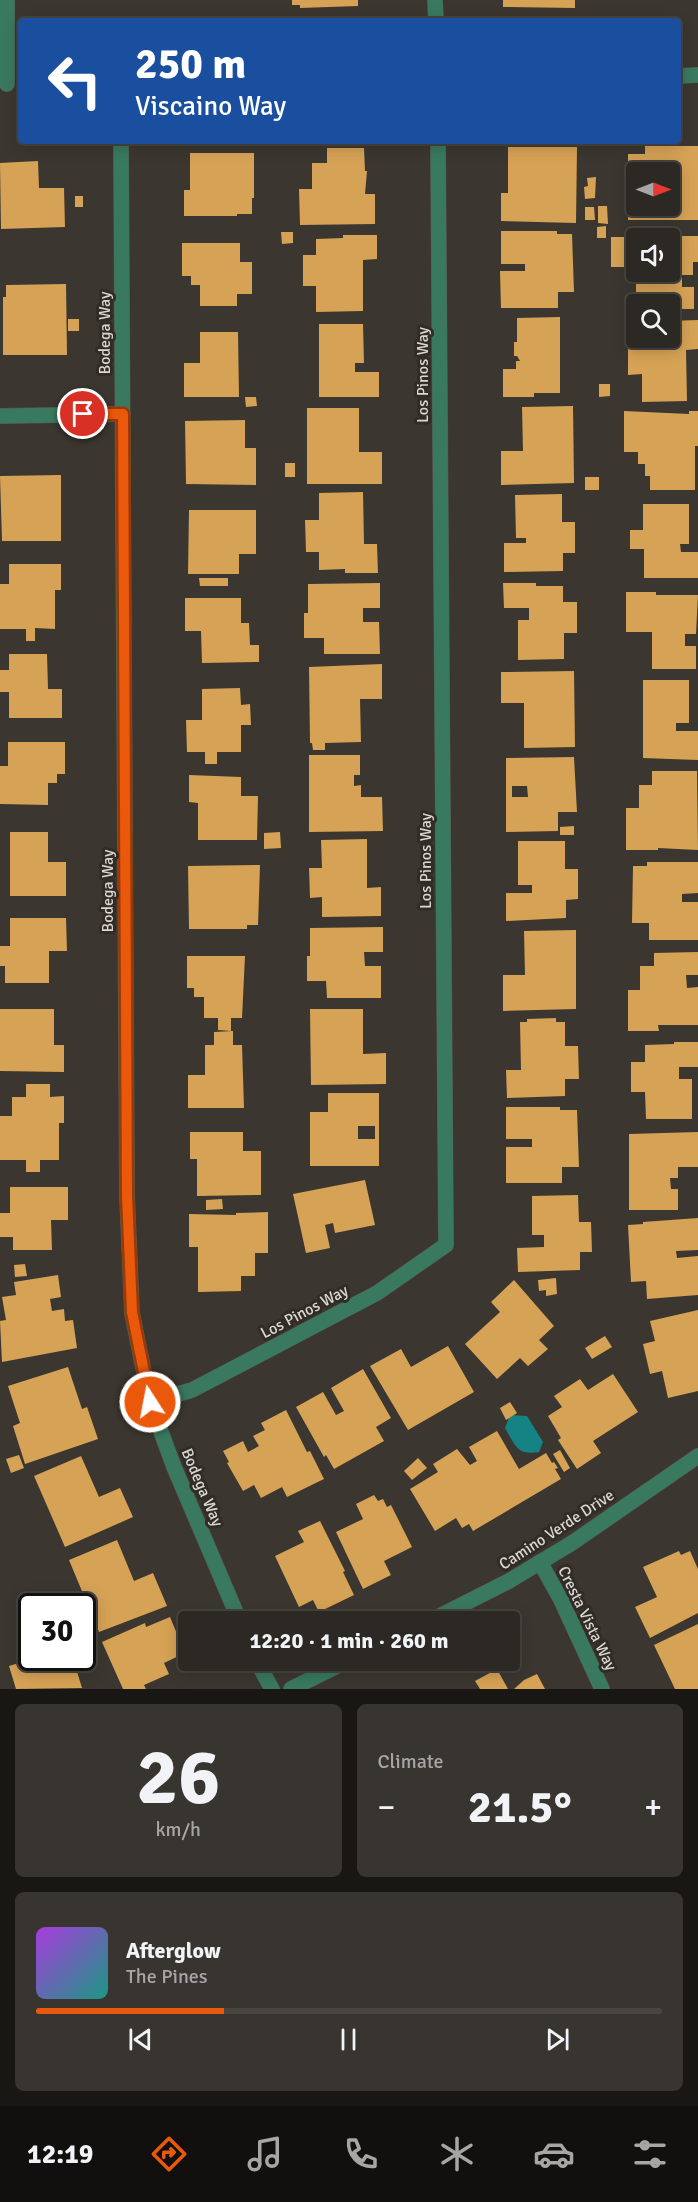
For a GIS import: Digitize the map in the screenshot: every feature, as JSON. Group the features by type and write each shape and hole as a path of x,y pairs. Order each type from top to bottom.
{"street":[{"path":"7,0 9,84"},
{"path":"435,0 436,18"},
{"path":"681,76 698,75"},
{"name":"Bodega Way","path":"121,144 127,1196 132,1312 150,1402 174,1467 235,1611"},
{"name":"Los Pinos Way","path":"150,1402 192,1390 377,1293 446,1245 438,144"},
{"path":"0,416 123,414"},
{"name":"Camino Verde Drive","path":"450,1611 509,1581 572,1543 698,1456"},
{"name":"Cresta Vista Way","path":"540,1562 561,1600 603,1689"},
{"path":"262,1671 272,1689"},
{"path":"291,1689 327,1671"}],"water":[{"path":"510,1415 527,1416 543,1442 539,1452 526,1452 517,1448 505,1428"}],"building":[{"path":"292,0 358,0 358,6 300,8 300,5 292,5"},
{"path":"503,0 575,0 575,8 503,7"},
{"path":"645,146 698,146 698,220 628,220 628,216 680,216 680,162 628,162 628,154 645,154"},
{"path":"508,147 577,147 576,223 501,221 501,193 508,193"},
{"path":"327,148 364,148 365,171 367,171 365,194 375,194 375,224 300,225 299,189 312,189 312,163 327,163"},
{"path":"190,153 254,153 252,214 184,216 184,190 190,190"},
{"path":"38,161 39,188 64,188 65,227 1,229 0,163"},
{"path":"596,177 595,198 585,199 584,187 588,186 587,178"},
{"path":"75,196 83,196 83,207 75,207"},
{"path":"598,206 607,206 608,224 598,223"},
{"path":"585,207 594,207 595,220 585,220"},
{"path":"606,226 606,238 597,238 597,227"},
{"path":"501,231 557,231 557,234 572,234 574,292 558,292 558,308 501,308 500,271 525,271 525,264 501,264"},
{"path":"281,232 293,232 293,243 282,244"},
{"path":"626,232 626,273 625,267 611,267 611,237 625,237"},
{"path":"343,235 377,235 377,259 363,260 363,311 316,312 316,286 303,286 303,255 316,255 316,239 343,238"},
{"path":"680,236 698,236 698,262 693,262 693,275 682,275 682,287 694,287 694,309 680,309 680,294 636,294 636,282 680,282"},
{"path":"182,243 240,243 240,262 252,262 252,294 237,294 237,306 200,306 200,285 191,285 191,276 182,276"},
{"path":"66,284 67,355 3,355 3,297 6,297 6,285"},
{"path":"560,317 560,393 534,393 534,397 503,397 503,369 516,369 516,361 520,361 517,356 514,356 514,342 517,342 517,318"},
{"path":"68,319 79,319 79,331 68,331"},
{"path":"698,320 698,349 686,350 687,401 642,402 642,374 628,375 628,348 680,348 680,321"},
{"path":"319,324 363,324 364,363 355,363 355,372 379,372 379,397 319,397"},
{"path":"200,332 238,332 239,397 184,397 184,363 200,363"},
{"path":"599,384 610,384 610,396 599,397"},
{"path":"245,397 256,397 257,406 246,407"},
{"path":"573,406 574,483 501,485 501,451 523,451 522,407"},
{"path":"307,408 359,408 359,452 382,452 382,484 307,484"},
{"path":"624,411 689,414 689,411 698,411 695,490 650,490 650,476 645,476 645,464 638,464 638,452 624,452"},
{"path":"245,420 245,448 256,448 256,485 186,484 185,421"},
{"path":"285,463 295,463 295,477 285,477"},
{"path":"61,475 61,541 2,541 0,476"},
{"path":"585,477 599,477 599,490 585,490"},
{"path":"363,492 364,544 377,544 378,573 345,573 345,569 319,570 319,552 306,552 305,520 319,520 319,493"},
{"path":"562,494 562,522 575,522 575,553 563,553 563,571 504,572 504,543 526,543 526,538 516,538 515,495"},
{"path":"643,504 689,504 689,544 680,544 681,552 698,552 698,578 644,578 644,549 630,549 630,530 643,530"},
{"path":"189,510 256,510 256,554 239,554 239,574 188,574"},
{"path":"9,564 61,564 61,590 55,590 55,629 35,628 35,641 26,641 26,629 0,629 0,584 9,584"},
{"path":"199,578 228,578 228,586 200,586"},
{"path":"380,583 380,608 363,608 363,622 379,622 380,654 324,654 324,638 304,638 304,613 308,613 308,584"},
{"path":"503,583 563,586 563,602 577,602 577,633 564,633 564,659 518,660 518,620 529,620 529,608 504,608"},
{"path":"626,592 698,595 696,634 685,634 685,646 696,646 696,669 652,669 652,632 626,632"},
{"path":"185,598 241,598 241,623 249,623 250,645 259,645 259,662 202,663 201,631 185,631"},
{"path":"9,654 47,654 48,689 62,689 62,718 9,718 9,692 0,692 0,670 9,670"},
{"path":"382,664 382,699 360,699 361,742 325,743 325,750 313,750 312,743 310,743 309,667"},
{"path":"574,671 575,747 524,748 524,703 501,703 501,672"},
{"path":"643,680 689,680 689,723 676,723 676,731 698,731 698,760 643,758"},
{"path":"240,688 241,705 250,704 251,725 241,725 241,752 217,752 217,764 205,764 205,752 187,752 186,720 202,720 202,689"},
{"path":"8,742 65,742 65,774 57,774 57,783 48,783 48,805 0,804 0,766 8,766"},
{"path":"309,755 360,755 360,775 354,775 354,786 361,785 361,797 382,797 383,831 309,832"},
{"path":"574,757 577,812 558,812 558,831 506,832 506,758","holes":["512,786 527,786 528,797 512,797"]},
{"path":"652,771 697,771 698,850 658,848 658,850 626,850 626,808 639,808 639,785 652,785"},
{"path":"189,775 241,777 241,796 258,796 257,840 198,840 198,803 189,802"},
{"path":"574,826 574,835 560,835 560,827"},
{"path":"10,832 48,832 48,862 66,862 66,896 10,896"},
{"path":"280,832 281,848 264,849 264,833"},
{"path":"367,839 367,888 381,887 381,916 322,917 322,897 310,898 309,868 322,868 321,840"},
{"path":"518,841 565,841 565,869 578,869 578,899 566,900 566,918 506,921 506,893 532,893 532,885 518,885"},
{"path":"647,862 698,862 698,893 682,894 682,902 698,902 698,940 649,940 649,923 632,923 633,866 647,866"},
{"path":"260,865 258,925 247,925 247,929 189,929 188,866"},
{"path":"10,918 66,918 67,951 49,951 49,983 5,983 5,966 0,966 0,946 10,946"},
{"path":"383,927 383,952 364,952 365,966 381,966 381,998 327,998 326,981 307,981 310,928"},
{"path":"576,930 576,1009 503,1011 503,975 525,975 524,931"},
{"path":"698,952 698,975 686,975 687,988 698,987 698,1025 658,1025 659,1031 628,1031 628,990 640,990 640,966 654,966 654,953"},
{"path":"187,956 245,956 242,1018 231,1018 231,1031 218,1030 218,1018 204,1018 204,997 194,997 194,988 187,988"},
{"path":"0,1009 54,1009 54,1045 64,1045 64,1072 0,1071"},
{"path":"310,1009 363,1009 363,1054 386,1053 386,1084 311,1085"},
{"path":"556,1018 556,1022 565,1022 565,1046 578,1046 579,1079 565,1079 565,1096 507,1098 506,1070 521,1070 520,1022 527,1022 527,1019"},
{"path":"233,1031 233,1045 242,1045 244,1108 188,1108 188,1075 205,1075 205,1045 214,1045 214,1032"},
{"path":"674,1042 698,1042 698,1067 679,1067 679,1079 692,1079 692,1119 646,1119 645,1092 631,1092 631,1062 645,1062 645,1045 674,1044"},
{"path":"26,1084 50,1084 50,1097 64,1096 64,1123 59,1123 59,1160 40,1160 40,1172 26,1172 26,1160 0,1160 0,1116 12,1116 12,1097 26,1097"},
{"path":"328,1093 379,1093 379,1166 310,1166 310,1112 328,1112","holes":["358,1126 375,1126 375,1139 358,1139"]},
{"path":"506,1107 560,1107 560,1110 577,1110 579,1167 562,1167 562,1183 506,1183 506,1147 532,1147 532,1139 506,1139"},
{"path":"190,1132 243,1132 243,1151 261,1151 261,1195 197,1196 197,1159 190,1159"},
{"path":"698,1132 698,1167 678,1167 678,1178 670,1178 671,1189 678,1189 678,1210 629,1210 629,1134"},
{"path":"365,1180 375,1225 335,1233 333,1223 325,1225 330,1248 306,1253 293,1194"},
{"path":"10,1187 68,1187 68,1220 51,1220 52,1250 13,1250 13,1237 0,1237 0,1213 10,1213"},
{"path":"578,1195 579,1222 591,1222 592,1252 580,1252 580,1270 518,1272 517,1248 544,1247 544,1235 532,1235 532,1196"},
{"path":"222,1199 223,1209 206,1210 206,1200"},
{"path":"268,1212 268,1253 255,1253 255,1276 241,1276 241,1291 198,1292 198,1247 189,1247 189,1214 236,1215 236,1213"},
{"path":"698,1218 698,1250 676,1251 677,1258 698,1256 698,1295 647,1299 646,1281 631,1282 628,1225"},
{"path":"25,1264 27,1276 15,1277 14,1265"},
{"path":"58,1275 61,1297 50,1299 52,1311 64,1309 65,1321 73,1320 77,1348 2,1362 0,1321 6,1320 2,1297 16,1295 14,1282"},
{"path":"556,1278 557,1294 546,1296 546,1290 539,1291 538,1280"},
{"path":"514,1280 554,1326 539,1340 548,1349 528,1366 520,1358 497,1379 465,1344 500,1312 491,1302"},
{"path":"698,1310 698,1391 668,1398 662,1371 650,1374 643,1344 655,1341 650,1321"},
{"path":"605,1336 612,1347 592,1359 585,1348"},
{"path":"448,1346 474,1392 408,1430 370,1366 401,1349 411,1367"},
{"path":"68,1367 82,1409 87,1407 98,1439 25,1464 13,1426 20,1423 8,1386"},
{"path":"363,1369 391,1418 376,1427 384,1441 334,1469 326,1455 324,1457 296,1407 323,1392 336,1415 344,1411 331,1388"},
{"path":"613,1374 638,1412 593,1441 601,1453 577,1469 558,1440 561,1438 548,1416 562,1407 554,1396 580,1379 588,1390"},
{"path":"510,1402 517,1413 506,1420 500,1408"},
{"path":"286,1410 307,1452 310,1451 324,1479 287,1497 282,1487 261,1498 254,1485 243,1491 223,1451 243,1441 248,1452 259,1446 253,1436 265,1430 261,1423"},
{"path":"497,1431 519,1469 546,1453 558,1468 555,1469 561,1479 473,1531 469,1524 462,1528 456,1518 435,1531 410,1489 438,1472 433,1464 457,1449 470,1465 477,1461 469,1447"},
{"path":"560,1450 570,1468 564,1472 553,1454"},
{"path":"19,1455 24,1468 11,1473 6,1459"},
{"path":"81,1456 99,1497 120,1488 133,1517 65,1547 34,1476"},
{"path":"418,1458 427,1468 412,1480 404,1471"},
{"path":"374,1495 378,1501 383,1499 387,1507 391,1505 412,1547 384,1561 391,1575 363,1589 336,1532 363,1519 356,1504"},
{"path":"320,1521 345,1571 343,1572 354,1595 321,1611 318,1611 313,1600 299,1607 275,1556 304,1542 298,1531"},
{"path":"117,1540 134,1581 153,1573 167,1606 99,1632 96,1625 96,1593 83,1593 69,1560"},
{"path":"679,1551 681,1555 690,1551 698,1569 698,1613 650,1638 635,1607 657,1597 643,1567"},
{"path":"170,1617 178,1636 178,1656 164,1663 169,1674 144,1685 146,1689 123,1689 102,1642 145,1623 146,1627"},
{"path":"698,1624 698,1689 675,1689 654,1645"},
{"path":"18,1663 18,1671 77,1671 82,1688 16,1689 9,1666"},
{"path":"493,1671 498,1671 508,1689 480,1689 475,1681"},
{"path":"537,1674 545,1689 514,1689 524,1680"}],"route":[{"path":"83,414 123,414 127,1196 132,1312 150,1402"}]}
